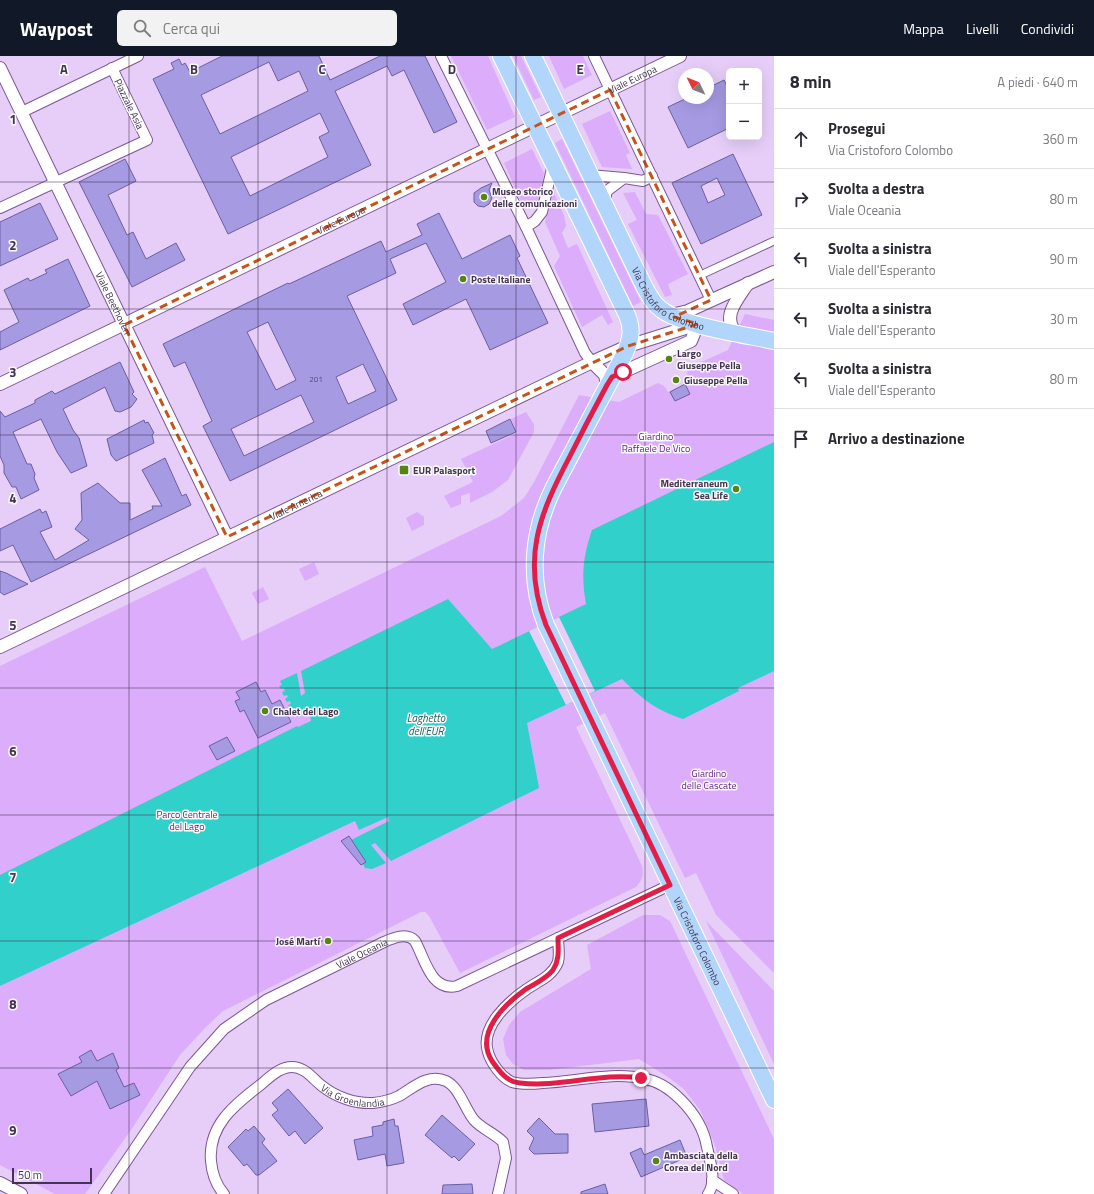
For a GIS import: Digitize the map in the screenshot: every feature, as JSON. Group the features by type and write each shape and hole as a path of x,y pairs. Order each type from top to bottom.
{"main road":[{"name":"Via Cristoforo Colombo","path":"501,56 627,315 631,329 628,346 545,507 539,527 535,553 537,594 546,625 774,1100"},
{"name":"Via Cristoforo Colombo","path":"532,56 649,294 658,307 671,315 698,324 737,334 774,341"}],"street":[{"path":"112,68 138,56"},
{"path":"441,56 526,228 585,353 609,381 691,341 698,324"},
{"path":"594,56 711,300"},
{"name":"Viale Europa","path":"0,384 534,125 680,56"},
{"name":"Viale Beethoven","path":"0,68 227,537"},
{"name":"Piazzale Asia","path":"22,112 112,68 147,140 56,183"},
{"path":"526,228 542,212 553,164"},
{"path":"590,175 642,181 652,176"},
{"path":"604,204 609,188 624,178"},
{"path":"0,208 56,183"},
{"path":"705,273 774,241"},
{"path":"671,315 688,311 774,272"},
{"path":"737,334 730,323 730,314 748,283"},
{"path":"592,362 628,346 698,324"},
{"name":"Viale America","path":"0,647 592,362"},
{"name":"Viale Oceania","path":"104,1194 201,1054 234,1021 266,1000 398,937 413,939 434,980 440,985 449,988 457,986 670,885"},
{"path":"558,938 559,956 552,971 545,978 519,995 498,1016 490,1029 487,1036 487,1047 496,1066 509,1080 522,1083 554,1083 623,1076 646,1079 662,1086 683,1102 699,1123 708,1147 712,1180 712,1186 708,1194"},
{"name":"Via Groenlandia","path":"224,1194 214,1178 212,1168 212,1148 218,1128 232,1107 279,1070 293,1067 304,1071 332,1093 361,1103 388,1100 427,1080 436,1079 446,1081 454,1089 475,1121 502,1142 506,1158 498,1194"},
{"path":"712,1180 733,1194"},
{"path":"0,1183 21,1194"}],"highlighted area":[{"path":"610,90 711,300 674,317 698,324 628,346 227,537 124,325"}],"green space":[{"path":"451,56 488,56 515,117 487,130"},
{"path":"513,56 521,56 541,97 534,100"},
{"path":"549,56 583,56 592,75 564,89"},
{"path":"610,111 630,153 626,155 632,169 602,167 582,124"},
{"path":"562,139 641,302 633,306 555,143"},
{"path":"532,149 544,173 538,207 522,204 504,163"},
{"path":"553,191 564,215 566,226 562,233 568,248 577,244 613,322 608,325 602,315 582,327 554,266 560,256 545,222"},
{"path":"635,192 646,214 658,215 688,274 668,284 672,295 665,297 628,224 637,220 623,193"},
{"name":"Parco Centrale del Lago","path":"745,314 774,320 774,973 716,915 696,873 685,878 605,713 576,727 642,866 642,878 636,887 460,973 429,916 425,912 421,912 223,1011 180,1055 131,1130 85,1194 55,1194 0,1165 0,666 205,567 242,641 501,516 524,498 534,482 579,395 619,402 658,383 664,386 668,392 690,382 687,375 688,368 728,350"},
{"path":"526,412 534,424 534,432 508,480 492,492 470,503 470,493 461,496 461,504 451,508 444,496 473,482 461,459 517,433 511,419"},
{"path":"417,512 424,517 424,525 412,531 406,518"},
{"path":"314,562 319,574 305,581 299,569"},
{"path":"263,587 269,599 258,604 252,593"},
{"path":"643,915 660,915 670,921 774,1139 774,1194 743,1194 724,1180 715,1145 700,1110 684,1089 639,1059 549,1070 524,1070 513,1064 506,1055 503,1039 509,1025 520,1012 591,969 587,945"},
{"path":"706,921 774,991 774,1064"}],"water":[{"name":"Laghetto dell'EUR","path":"774,442 774,671 738,688 739,691 683,719 657,708 622,679 527,723 539,788 391,861 375,843 371,845 386,863 372,869 365,868 351,840 389,821 388,817 359,830 355,821 0,986 0,875 297,726 298,727 311,721 309,710 297,717 296,715 294,716 292,712 295,711 293,708 290,709 288,705 291,704 290,701 287,702 285,699 288,697 287,695 284,696 282,692 285,691 279,686 282,685 280,681 297,673 301,696 305,693 301,671 448,599 492,649 586,604 583,575 585,557 592,530"}],"pier":[{"path":"559,617 595,691 566,705 529,631"}],"building":[{"path":"222,56 319,56 330,80 380,56 425,56 457,122 434,133 404,70 392,76 387,66 335,91 371,165 228,234 153,79 174,69 171,63 179,59 182,65 185,63 190,72","holes":["269,62 278,81 299,71 308,91 220,134 201,95","320,113 329,132 319,137 328,157 250,196 231,157"]},
{"path":"724,80 726,84 726,129 688,148 668,107 678,102 678,104 714,104 714,85"},
{"path":"733,154 762,215 701,244 672,183","holes":["717,178 725,195 708,203 701,186"]},
{"path":"125,159 136,181 108,195 127,235 133,232 146,259 176,243 185,260 132,287 79,182"},
{"path":"492,183 489,190 492,198 489,204 484,207 478,206 474,202 474,193"},
{"path":"40,203 58,239 0,266 0,222"},
{"path":"439,213 462,259 510,235 520,256 517,258 548,323 490,350 466,299 413,325 403,304 446,282 426,243 390,259 396,273 347,296 397,400 230,481 203,426 212,421 185,362 174,367 163,344 288,283 289,284 381,241 386,252 422,235 417,224","holes":["268,322 296,380 276,390 247,332","363,364 376,391 348,404 336,377","301,395 314,422 244,456 231,429"]},
{"path":"68,259 90,306 0,350 0,332 19,322 4,290 28,278 30,281 47,273 45,270"},
{"path":"120,362 134,392 132,394 137,399 131,407 120,412 115,411 105,387 63,409 73,430 79,438 87,466 71,473 57,452 41,419 13,432 27,464 31,464 35,474 34,478 39,490 21,499 16,487 12,487 4,473 4,465 0,456 0,411 5,417 35,403 35,400 52,391 55,394"},
{"path":"685,384 690,394 675,401 670,392"},
{"path":"510,419 516,432 491,443 486,431"},
{"path":"144,420 145,423 148,422 154,433 152,435 154,443 116,461 111,455 107,439"},
{"path":"165,458 182,496 186,494 191,505 31,582 13,545 0,551 0,529 40,509 42,513 46,511 52,527 40,532 55,560 89,540 75,529 82,520 81,493 98,483 120,503 130,503 130,520 153,509 152,506 162,506 142,470"},
{"path":"0,571 28,584 4,595 0,592"},
{"name":"Chalet del Lago","path":"256,682 261,692 265,690 272,704 280,700 291,722 258,738 244,710 240,712 235,701 240,699 236,692"},
{"path":"227,737 235,751 217,760 209,746"},
{"path":"349,836 366,862 361,865 341,841"},
{"path":"91,1050 97,1061 113,1053 119,1068 116,1070 124,1087 134,1083 140,1095 110,1109 97,1081 71,1096 58,1074 82,1062 79,1057"},
{"path":"288,1089 323,1128 305,1144 295,1131 289,1136 272,1115 278,1110 272,1103"},
{"path":"646,1099 649,1126 595,1132 592,1104"},
{"path":"442,1115 475,1144 459,1161 454,1156 452,1158 425,1135"},
{"path":"539,1118 555,1134 568,1134 568,1153 534,1154 529,1149 534,1138 527,1131"},
{"path":"394,1119 395,1126 398,1126 404,1163 387,1166 385,1154 358,1160 354,1140 373,1136 372,1127 383,1125 383,1122"},
{"path":"254,1126 265,1139 262,1143 277,1161 259,1175 256,1175 247,1164 244,1166 228,1147 246,1129 248,1131"},
{"name":"Ambasciata della Corea del Nord","path":"680,1140 687,1157 641,1177 630,1153 641,1148 644,1155"},
{"path":"472,1184 473,1194 442,1194 443,1185"},
{"path":"605,1184 608,1194 581,1194 581,1192"}],"place":[{"name":"Museo storico delle comunicazioni","path":"484,197"},
{"name":"Poste Italiane","path":"463,279"},
{"name":"Largo Giuseppe Pella","path":"669,359"},
{"name":"Giuseppe Pella","path":"676,380"},
{"name":"EUR Palasport","path":"404,470"},
{"name":"Mediterraneum Sea Life","path":"736,489"},
{"name":"Chalet del Lago","path":"265,711"},
{"name":"José Martí","path":"328,941"},
{"name":"Ambasciata della Corea del Nord","path":"656,1161"}],"route":[{"path":"623,372 612,377 607,385 547,500 539,527 534,566 538,601 543,619 670,885 558,938 558,962 550,974 519,995 498,1016 488,1032 486,1044 490,1058 502,1074 513,1082 533,1084 554,1083 615,1076 641,1078"}],"park label":[{"name":"Giardino Raffaele De Vico","path":"656,442"},
{"name":"Giardino delle Cascate","path":"709,778"}]}
